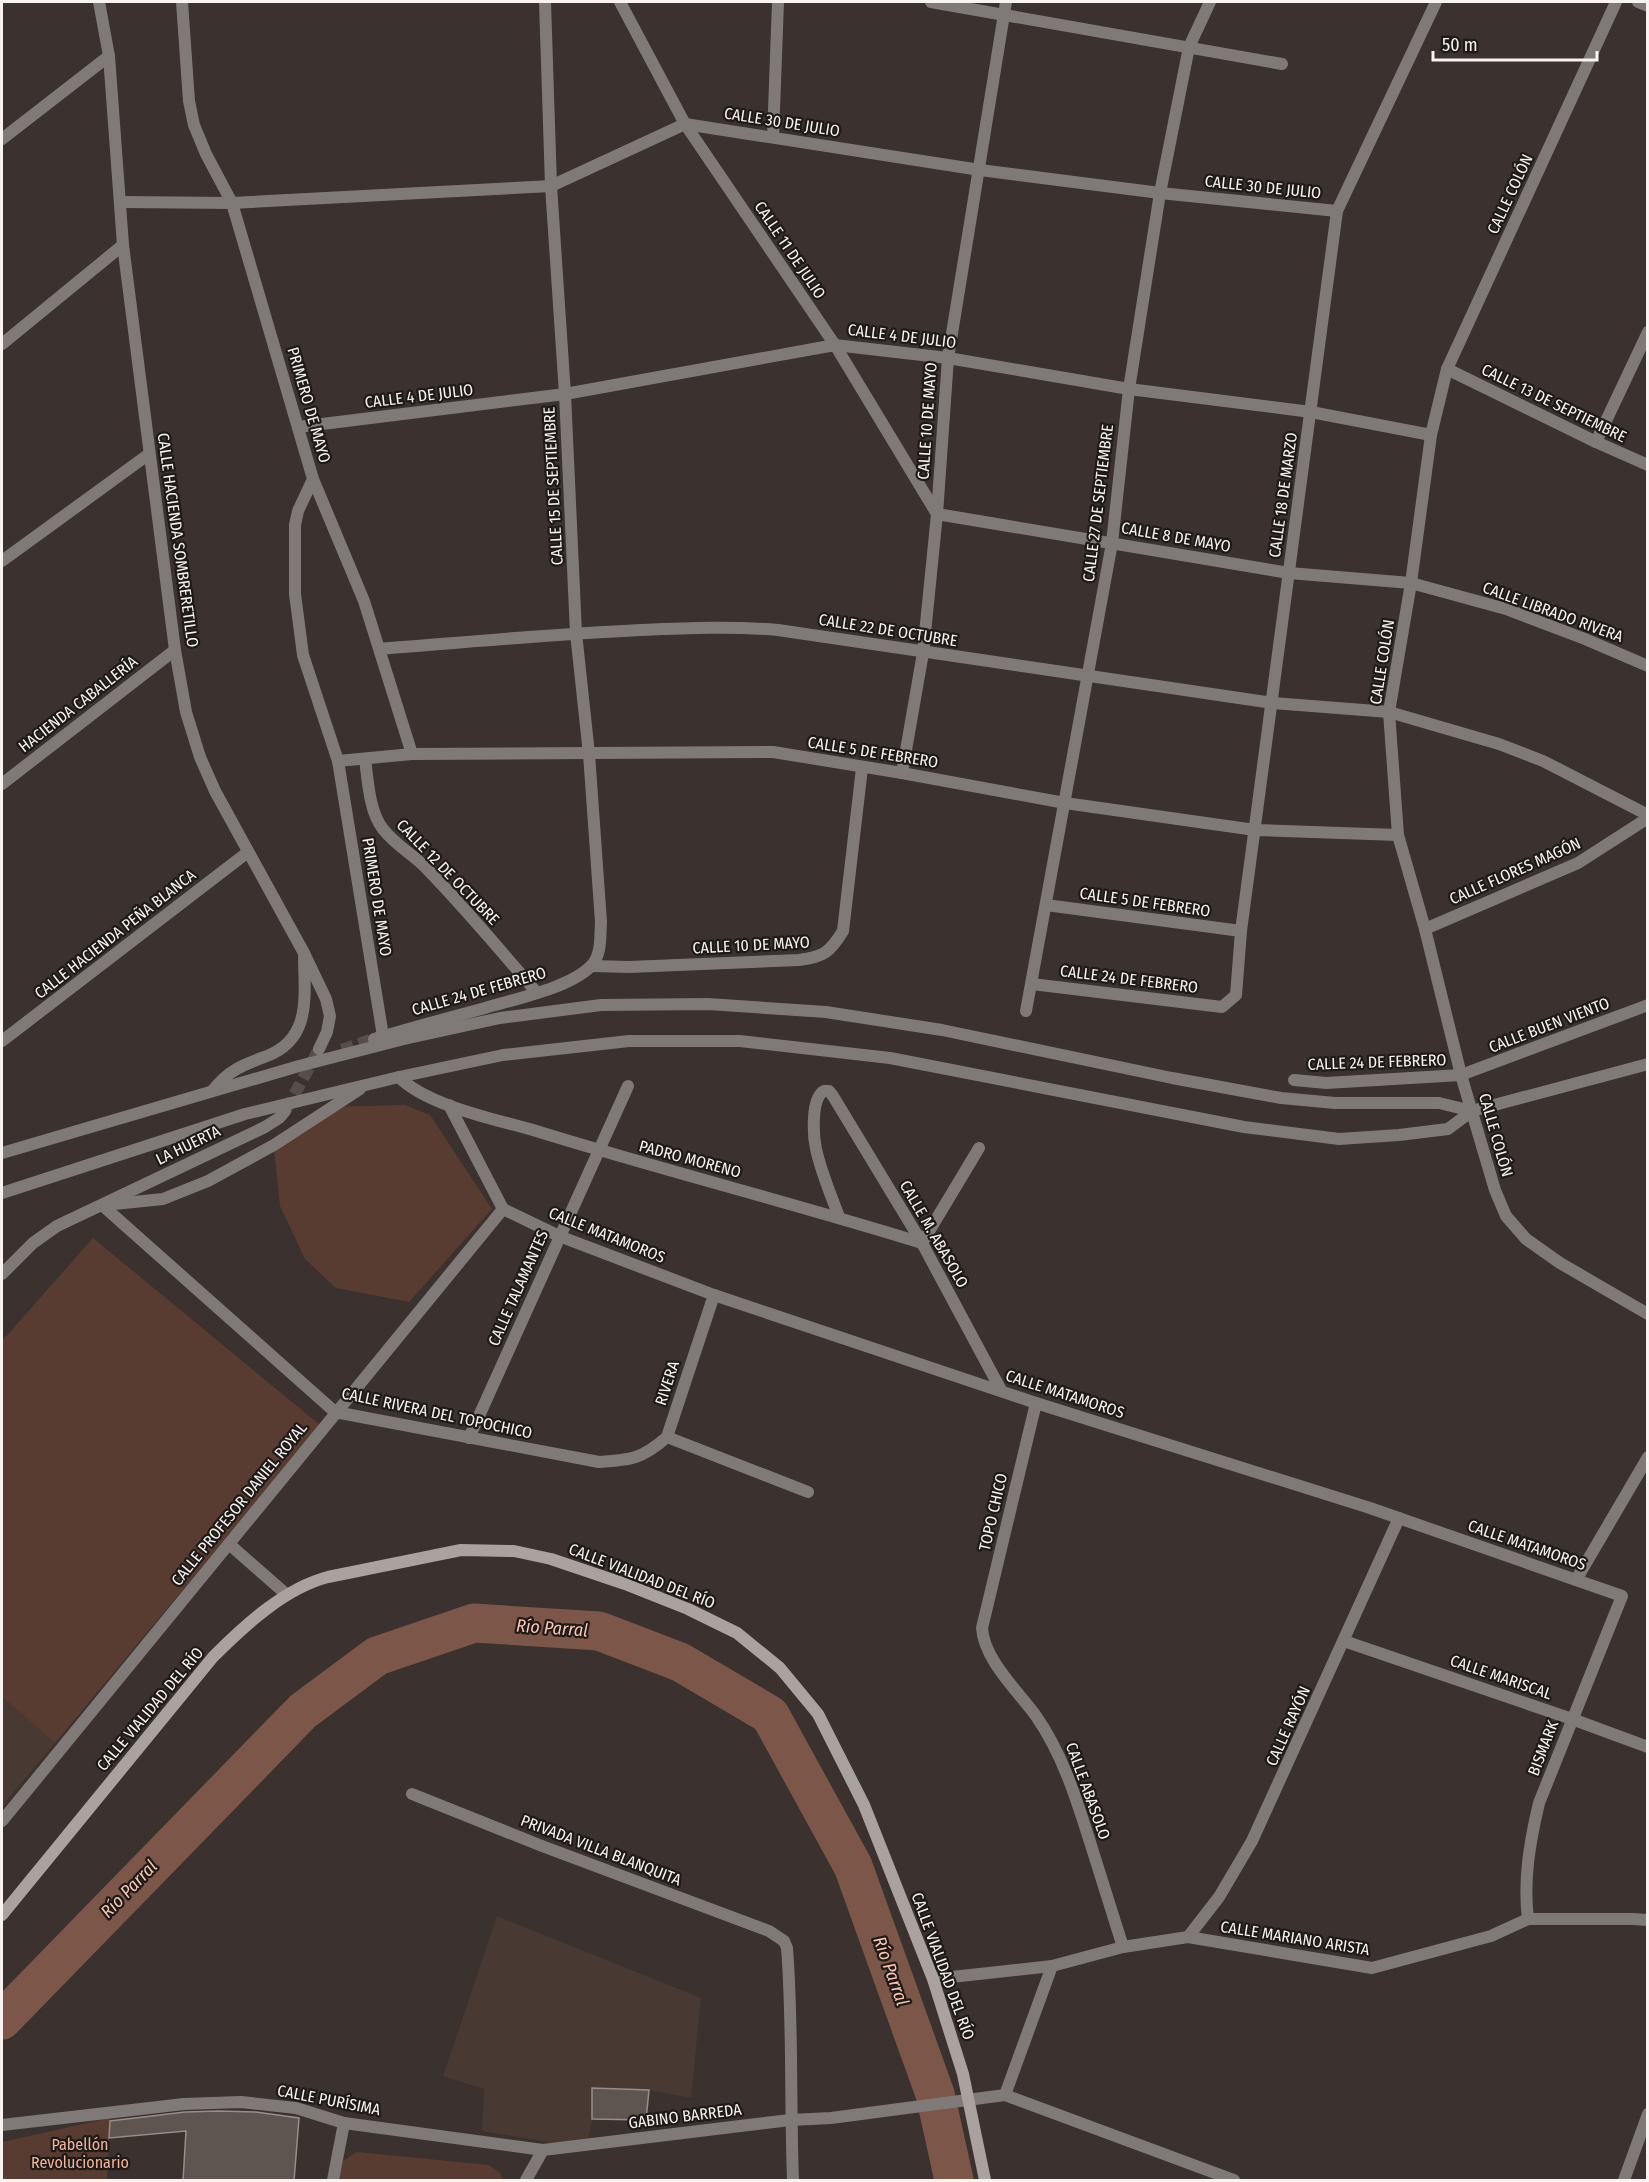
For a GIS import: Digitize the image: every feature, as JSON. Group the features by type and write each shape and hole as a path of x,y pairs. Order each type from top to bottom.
{"main road":[{"name":"CALLE VIALIDAD DEL RÍO","path":"2,1915 213,1657 286,1594 316,1580 461,1550 514,1551 551,1559 626,1584 688,1609 737,1633 780,1668 818,1714 864,1805 933,1979 963,2074 986,2181"}],"street":[{"name":"CALLE HACIENDA SOMBRERETILLO","path":"99,2 108,56 123,245 175,650 186,712 200,757 326,999 330,1016 327,1032 319,1049"},
{"name":"PRIMERO DE MAYO","path":"182,2 189,101 194,125 206,154 232,203 313,479 298,511 295,525 295,594 303,655 338,761 378,1038"},
{"name":"CALLE 15 DE SEPTIEMBRE","path":"545,2 551,186 565,394 576,633 589,754 601,922 600,943 591,966"},
{"name":"CALLE 11 DE JULIO","path":"620,2 685,124 835,345 937,514"},
{"path":"773,137 778,2"},
{"path":"932,2 1005,8 1281,64"},
{"name":"CALLE 27 DE SEPTIEMBRE","path":"1026,1011 1112,543 1129,389 1160,193 1189,47 1209,2"},
{"name":"CALLE 18 DE MARZO","path":"1222,1007 1236,995 1240,931 1337,211 1436,2"},
{"name":"CALLE COLÓN","path":"1616,2 1448,369 1431,435 1412,583 1389,712 1398,836 1494,1190 1506,1216 1526,1239 1560,1263 1647,1314"},
{"path":"1638,2 1647,6"},
{"name":"CALLE 10 DE MAYO","path":"902,773 923,653 937,514 948,358 1005,8"},
{"path":"2,139 108,56"},
{"path":"120,202 232,203 551,186 685,124"},
{"name":"CALLE 30 DE JULIO","path":"685,124 980,170 1160,193 1337,211"},
{"path":"2,344 123,245"},
{"path":"1596,442 1647,332"},
{"name":"CALLE 4 DE JULIO","path":"298,427 565,394 835,345 948,358 1129,389 1311,412 1431,435"},
{"name":"CALLE 13 DE SEPTIEMBRE","path":"1448,369 1647,465"},
{"path":"2,561 149,454"},
{"path":"313,479 364,601 412,754"},
{"name":"CALLE 8 DE MAYO","path":"937,514 1289,573 1412,583"},
{"name":"CALLE LIBRADO RIVERA","path":"1412,583 1506,609 1647,666"},
{"name":"CALLE 22 DE OCTUBRE","path":"380,649 576,633 746,627 778,630 1272,704 1389,712 1499,744 1552,766 1647,817"},
{"name":"HACIENDA CABALLERÍA","path":"2,784 175,650"},
{"name":"CALLE 5 DE FEBRERO","path":"338,761 412,754 773,752 1065,803 1255,830 1398,836"},
{"name":"CALLE 12 DE OCTUBRE","path":"365,759 374,811 382,828 425,867 473,917 537,993"},
{"name":"CALLE 10 DE MAYO","path":"591,966 629,967 799,960 818,958 833,948 843,932 862,768"},
{"name":"CALLE FLORES MAGÓN","path":"1425,929 1578,863 1647,817"},
{"name":"CALLE HACIENDA PEÑA BLANCA","path":"2,1041 248,852"},
{"name":"CALLE 5 DE FEBRERO","path":"1046,906 1240,931"},
{"path":"213,1091 231,1071 285,1047 295,1037 301,1023 304,1004 304,953"},
{"name":"CALLE 24 DE FEBRERO","path":"378,1038 537,993 570,981 591,966"},
{"name":"CALLE 24 DE FEBRERO","path":"1032,984 1222,1007"},
{"path":"2,1153 213,1091 394,1042 500,1018 601,1005 708,1004 826,1012 942,1030 1172,1078 1281,1098 1335,1103 1439,1103 1472,1111"},
{"name":"CALLE BUEN VIENTO","path":"1461,1075 1647,1005"},
{"path":"2,1193 245,1114 503,1055 629,1041 740,1041 890,1058 1244,1128 1339,1139 1448,1129 1472,1111 1647,1064"},
{"name":"CALLE 24 DE FEBRERO","path":"1294,1080 1326,1083 1461,1075"},
{"name":"PADRO MORENO","path":"399,1077 418,1092 449,1105 598,1151 839,1217 922,1243"},
{"path":"102,1205 163,1199 208,1181 274,1145 366,1085"},
{"name":"CALLE TALAMANTES","path":"469,1438 628,1086"},
{"name":"CALLE M. ABASOLO","path":"839,1217 816,1148 814,1127 816,1099 824,1090 829,1091 833,1096 922,1243 1001,1390"},
{"path":"449,1105 503,1209"},
{"name":"LA HUERTA","path":"2,1274 33,1243 57,1226 265,1127 285,1111"},
{"path":"922,1243 979,1148"},
{"name":"CALLE RIVERA DEL TOPOCHICO","path":"102,1205 335,1412 599,1462 626,1460 649,1453 667,1437"},
{"name":"CALLE MATAMOROS","path":"503,1209 559,1236 714,1295 1036,1403 1399,1518 1622,1596"},
{"name":"CALLE PROFESOR DANIEL ROYAL","path":"2,1821 503,1209"},
{"name":"RIVERA","path":"667,1437 714,1295"},
{"name":"TOPO CHICO","path":"982,1628 1036,1403"},
{"path":"667,1437 808,1492"},
{"path":"1576,1580 1647,1457"},
{"name":"CALLE RAYÓN","path":"1188,1937 1219,1897 1252,1841 1399,1518"},
{"path":"229,1544 286,1594"},
{"name":"BISMARK","path":"1528,1919 1526,1906 1531,1836 1539,1803 1622,1596"},
{"name":"CALLE ABASOLO","path":"982,1628 986,1648 1037,1718 1058,1752 1075,1794 1123,1947"},
{"name":"CALLE MARISCAL","path":"1344,1641 1647,1747"},
{"name":"PRIVADA VILLA BLANQUITA","path":"412,1794 778,1936 784,1941 787,1948 791,2003 790,2120"},
{"name":"CALLE MARIANO ARISTA","path":"933,1979 1052,1966 1123,1947 1188,1937 1372,1968 1491,1936 1528,1919 1634,1918 1647,1920"},
{"path":"1052,1966 1005,2095 1234,2181"},
{"name":"GABINO BARREDA","path":"543,2150 790,2120 831,2118 1005,2095"},
{"name":"CALLE PURÍSIMA","path":"2,2126 184,2104 241,2102 296,2108 344,2123 543,2150"},
{"path":"1624,2181 1647,2114"},
{"path":"790,2120 793,2181"},
{"path":"333,2181 344,2123"},
{"path":"526,2181 543,2150"}],"shaded area":[{"path":"2,1697 55,1743 2,1806"},
{"path":"497,1916 701,1998 691,2098 649,2090 593,2088 592,2119 588,2140 560,2144 482,2131 484,2089 443,2076"}],"green space":[{"path":"405,1105 430,1115 492,1209 409,1302 336,1288 305,1259 280,1206 274,1149 326,1107"},
{"path":"93,1238 320,1425 55,1743 2,1697 2,1341"},
{"name":"Pabellón Revolucionario","path":"110,2118 107,2180 2,2180 2,2142"},
{"path":"357,2152 489,2165 500,2173 503,2180 338,2180 343,2161"}],"building":[{"path":"592,2088 649,2090 646,2120 592,2119"},
{"path":"185,2112 256,2112 299,2118 294,2181 183,2181 186,2131 109,2138 110,2121"}],"waterway":[{"name":"Río Parral","path":"2,2020 303,1711 377,1656 474,1623 599,1631 680,1662 770,1715 853,1866 935,2094 954,2180"}],"tunnel":[{"path":"342,1050 373,1039"},
{"path":"286,1110 319,1049"}]}
